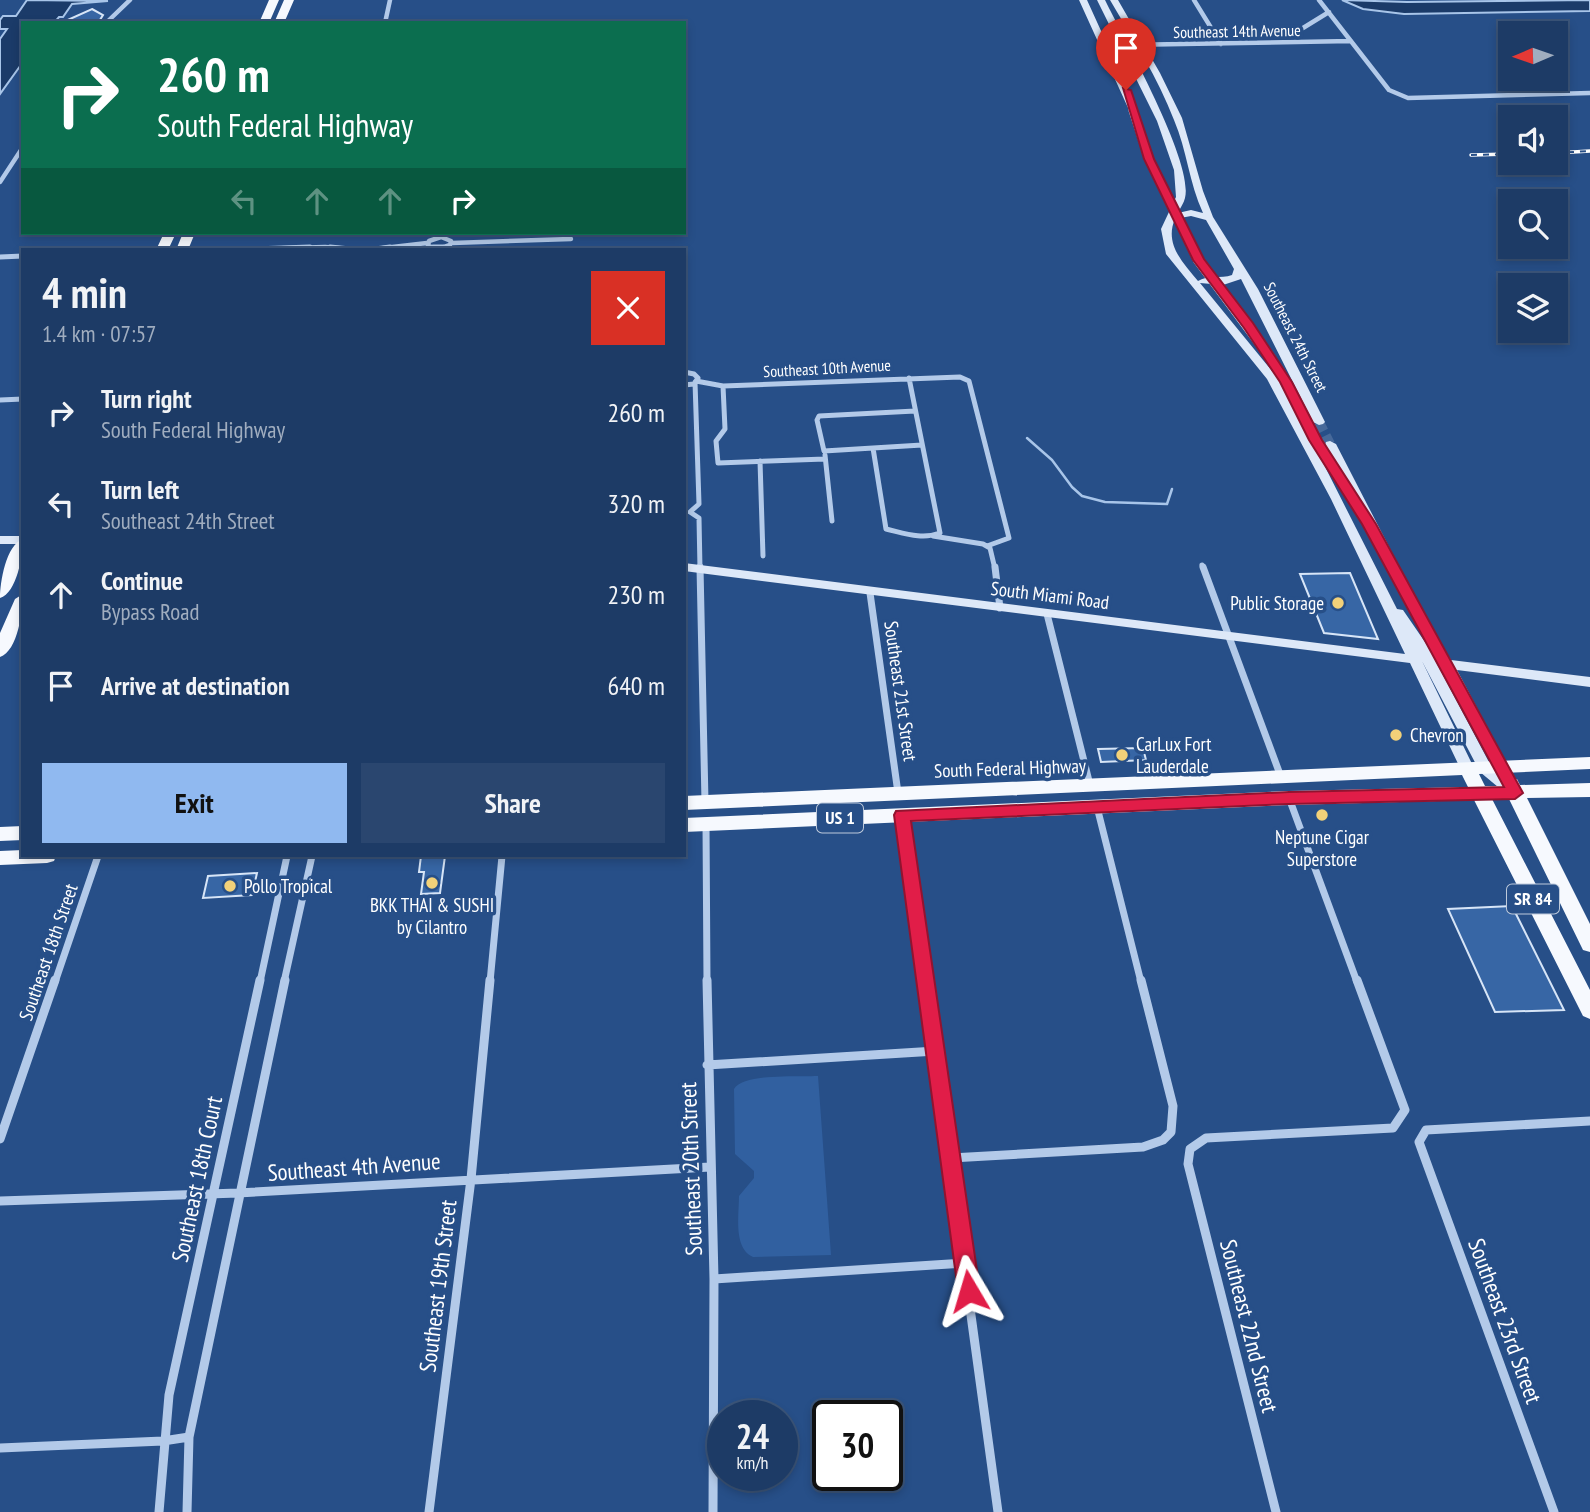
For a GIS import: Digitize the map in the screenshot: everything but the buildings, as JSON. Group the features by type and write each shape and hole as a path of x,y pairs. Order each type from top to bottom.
{"main road":[{"path":"265,21 274,0 281,4 281,19"},
{"path":"281,19 289,0"},
{"path":"0,593 21,546"},
{"path":"0,651 21,604"},
{"name":"South Federal Highway","path":"686,803 1590,763"},
{"name":"SR 84","path":"1590,944 1515,793 1484,768 1479,793 1590,1010"},
{"path":"1097,806 1110,791 1123,784"},
{"path":"1065,808 1085,794 1090,785"},
{"name":"US 1","path":"686,825 1289,798 1590,790"},
{"path":"706,824 714,815 739,801"},
{"path":"686,816 705,802"},
{"path":"0,834 21,833"},
{"path":"0,858 24,857"}],"street":[{"path":"108,21 130,0"},
{"path":"386,21 390,0"},
{"path":"1083,0 1133,110 1149,159 1203,268 1270,357 1316,440 1332,477 1337,499"},
{"path":"1101,0 1163,124 1178,170 1182,193 1180,205 1166,229 1171,254 1272,379 1337,499 1412,659"},
{"name":"Southeast 24th Street","path":"1114,0 1178,118 1198,190 1211,219 1238,270 1252,289 1319,422"},
{"path":"1194,0 1221,44"},
{"path":"1319,0 1389,90 1408,98 1590,93"},
{"path":"1303,28 1329,12"},
{"path":"1107,15 1122,14"},
{"path":"1279,43 1291,35"},
{"name":"Southeast 14th Avenue","path":"1124,46 1351,41"},
{"path":"1139,74 1154,74"},
{"path":"1163,124 1184,135"},
{"path":"1170,145 1180,144 1190,155"},
{"path":"0,183 21,150"},
{"path":"1172,217 1191,214 1211,219"},
{"path":"385,248 427,243 441,237 452,243"},
{"path":"442,248 452,243 571,239"},
{"path":"427,243 430,248"},
{"path":"291,248 337,248"},
{"path":"0,257 21,256"},
{"name":"Southeast 24th Street","path":"1186,273 1203,281 1223,282 1234,279 1238,270"},
{"name":"Southeast 10th Avenue","path":"686,372 694,374 698,378 696,382"},
{"name":"Southeast 10th Avenue","path":"686,384 696,382 723,386 824,384 844,380 960,377 969,381 1009,538 987,546"},
{"path":"909,378 940,533 932,536"},
{"path":"696,382 699,504 690,512 699,518 705,802"},
{"path":"723,386 725,429 716,441 718,463 825,459"},
{"path":"0,400 21,399"},
{"path":"832,521 824,450 817,420 819,416 915,411"},
{"path":"1316,440 1369,524"},
{"path":"1331,444 1369,524 1429,637 1447,664 1590,682"},
{"path":"824,450 922,445"},
{"path":"873,448 886,529 990,548 1000,608"},
{"path":"760,461 762,556"},
{"path":"0,533 21,533"},
{"path":"0,540 21,542"},
{"path":"1367,564 1379,564 1386,556"},
{"path":"1202,565 1282,777"},
{"name":"South Miami Road","path":"686,567 870,593 1412,659"},
{"path":"1377,584 1420,645 1484,768"},
{"name":"Southeast 21st Street","path":"870,593 898,793"},
{"path":"1047,614 1090,785"},
{"name":"SR 84","path":"1412,659 1484,768"},
{"name":"SR 84","path":"1447,664 1484,768"},
{"name":"Southeast 22nd Street","path":"1276,1512 1188,1164 1190,1149 1206,1138 1393,1128 1405,1110 1289,798"},
{"path":"951,1158 1143,1147 1163,1140 1171,1132 1173,1106 1097,806"},
{"path":"902,815 998,1512"},
{"name":"Southeast 20th Street","path":"706,824 707,1065 714,1279 713,1512"},
{"name":"Southeast 18th Street","path":"0,1139 98,857"},
{"name":"Southeast 18th Court","path":"159,1512 169,1395 287,857"},
{"path":"187,1512 189,1437 238,1194 312,857"},
{"name":"Southeast 19th Street","path":"429,1512 471,1179 502,857"},
{"path":"707,1065 936,1051"},
{"name":"Southeast 23rd Street","path":"1554,1512 1419,1142 1426,1130 1590,1121"},
{"name":"Southeast 4th Avenue","path":"0,1201 238,1194 710,1167"},
{"path":"714,1279 965,1263"},
{"path":"0,1448 163,1441 189,1437"}],"shaded area":[{"path":"27,0 108,1 72,4 63,17 56,21 21,21 21,65 0,94 0,39 7,29 0,29 0,20 3,16 16,16"},
{"path":"1342,0 1590,0 1590,11 1404,14 1363,9"},
{"path":"818,1076 831,1255 753,1257 742,1246 738,1230 739,1196 754,1178 754,1171 735,1154 734,1089 749,1080 760,1078"}],"waterway":[{"path":"1027,438 1052,460 1082,496 1105,502 1167,504 1172,489"}],"tunnel":[{"path":"1291,35 1303,28"},
{"path":"1319,422 1330,444"}],"railway":[{"path":"1568,152 1590,151"},
{"path":"1471,155 1498,154"}],"place":[{"name":"Public Storage","path":"1338,603"},
{"name":"Chevron","path":"1396,735"},
{"name":"CarLux Fort Lauderdale","path":"1122,755"},
{"name":"Neptune Cigar Superstore","path":"1322,815"},
{"name":"BKK THAI & SUSHI by Cilantro","path":"432,883"},
{"name":"Pollo Tropical","path":"230,886"}],"route":[{"path":"969,1291 902,815 1289,798 1515,793 1369,524 1316,440 1286,382 1249,326 1198,260 1149,159 1126,90"}]}
